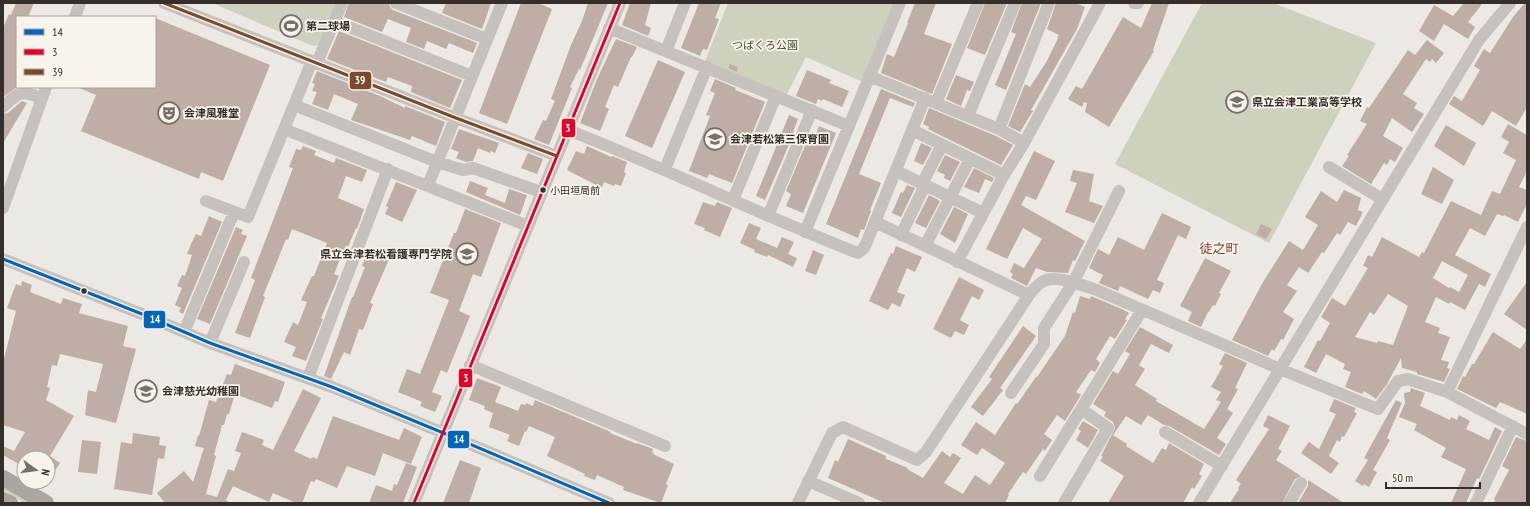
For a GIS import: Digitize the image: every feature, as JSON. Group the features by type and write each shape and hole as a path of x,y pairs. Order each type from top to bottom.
{"main road":[{"path":"3,478 46,503"},
{"path":"3,500 10,503"}],"street":[{"path":"75,16 80,3"},
{"path":"164,3 456,118 557,156"},
{"path":"206,201 248,217 294,105 342,3"},
{"path":"396,3 487,39"},
{"path":"428,185 502,3"},
{"path":"414,503 620,3"},
{"path":"666,51 685,3"},
{"path":"805,232 900,3"},
{"path":"936,103 978,3"},
{"path":"968,116 1015,3"},
{"path":"999,129 1049,3"},
{"path":"1199,503 1479,40 1510,3"},
{"path":"957,262 1004,175 1024,143 1098,4"},
{"path":"334,21 472,76"},
{"path":"609,28 849,126"},
{"path":"665,169 707,67"},
{"path":"869,76 999,129 1024,143"},
{"path":"3,107 20,93 44,93 3,208"},
{"path":"733,200 776,96"},
{"path":"568,130 665,169 768,216 858,253 864,248 925,98"},
{"path":"294,105 437,162 463,170 473,168 535,190 541,194"},
{"path":"768,216 812,110"},
{"path":"284,129 388,169 528,226"},
{"path":"912,130 1004,175"},
{"path":"901,235 942,145"},
{"path":"925,246 970,158"},
{"path":"1329,167 1382,200"},
{"path":"308,378 388,169"},
{"path":"896,171 983,213"},
{"path":"1011,394 1044,344 1044,328 1073,283 1119,191"},
{"path":"184,332 234,212"},
{"path":"875,222 1029,295"},
{"path":"1447,392 1527,227"},
{"path":"3,259 210,343 308,378 442,432 609,503"},
{"path":"210,343 244,262"},
{"path":"798,503 832,433 843,428 917,460 926,452 1029,295 1045,280 1058,280 1073,283 1099,291 1280,369 1378,409 1398,381 1408,379 1447,392 1527,434"},
{"path":"1040,476 1142,310"},
{"path":"470,365 665,446"},
{"path":"1064,503 1108,428 1081,409"},
{"path":"1476,503 1513,426"},
{"path":"1165,432 1222,466"},
{"path":"808,481 859,503"},
{"path":"1289,503 1301,483"}],"green space":[{"name":"第二球場","path":"212,3 339,3 322,44 313,46"},
{"name":"つばくろ公園","path":"728,3 899,3 865,83 806,57 785,98 704,64"},
{"name":"県立会津工業高等学校","path":"1202,3 1273,3 1376,43 1269,243 1115,164"},
{"path":"3,486 32,503 24,503 3,490"}],"building":[{"path":"16,3 34,3 28,16 15,17 16,88 3,97 3,28 9,14 11,15"},
{"path":"349,3 389,3 393,10 477,43 473,53 449,43 446,49 427,41 424,49 406,42 411,28 388,19 382,32 344,17"},
{"path":"446,3 491,3 482,29 442,13"},
{"path":"521,3 538,3 552,9 507,124 479,113"},
{"path":"588,3 608,3 580,70 579,69 570,87 572,88 549,145 534,139 543,120 546,121 555,101 551,99"},
{"path":"630,3 651,3 645,25 651,28 648,36 622,25"},
{"path":"699,3 721,3 715,18 719,19 707,50 703,49 700,56 681,48"},
{"path":"915,3 936,3 924,34 952,44 932,94 881,73 887,54 894,57"},
{"path":"985,3 1007,3 985,55 967,48"},
{"path":"1022,3 1041,3 1006,90 995,85 1016,34 1011,32"},
{"path":"1056,3 1078,3 1085,7 1077,29 1031,110 1033,111 1020,132 1008,126 1025,84 1030,87 1047,61 1058,38 1059,35 1047,29"},
{"path":"1152,3 1169,3 1153,50 1154,51 1109,127 1085,112 1087,103 1084,102 1082,107 1068,99 1076,86 1082,89 1123,17 1141,28"},
{"path":"1464,3 1483,3 1468,22 1475,27 1468,39 1444,24 1434,41 1419,31 1434,5 1453,16"},
{"path":"1525,3 1527,3 1527,107 1516,126 1492,111 1483,126 1449,104 1454,96 1462,101 1480,70 1474,66 1484,49 1490,53 1513,17"},
{"name":"会津風雅堂","path":"156,18 270,65 223,181 201,172 199,179 81,131 96,95 79,88 156,88"},
{"path":"339,31 462,80 450,108 411,92 412,86 388,77 386,82 327,59"},
{"path":"616,39 637,47 618,87 614,85 605,107 609,109 600,131 580,123 597,79"},
{"path":"1427,40 1444,53 1436,63 1432,59 1430,62 1426,59 1403,94 1417,103 1414,108 1424,114 1412,132 1392,118 1383,136 1403,148 1395,162 1390,159 1387,165 1384,163 1371,184 1342,166 1349,156 1347,155 1367,124 1360,121 1367,107 1369,108 1408,50 1415,55"},
{"path":"658,60 685,72 652,148 625,136"},
{"path":"730,64 738,67 737,72 728,68"},
{"path":"807,70 831,80 829,83 849,91 842,107 823,99 822,101 818,99 816,104 796,96"},
{"path":"317,71 380,96 405,108 405,106 445,122 436,146 412,136 410,140 351,120 358,104 334,94 328,110 312,104 317,92 312,91 315,84 312,83"},
{"path":"956,75 974,82 970,91 967,90 961,106 946,99"},
{"path":"715,79 736,88 735,90 765,102 732,183 709,174 707,178 689,171 710,116 706,115 715,93 710,91"},
{"path":"881,89 915,103 913,107 890,98 859,174 881,183 864,230 861,229 858,238 826,224"},
{"path":"22,101 27,103 3,143 3,114 8,113"},
{"path":"929,108 996,136 1013,145 1001,165 928,129 929,127 923,124"},
{"path":"789,115 798,119 793,132 794,133 765,200 756,196"},
{"path":"1508,124 1527,135 1527,171 1519,187 1527,190 1527,204 1518,222 1504,215 1497,214 1485,236 1470,228 1455,255 1491,274 1485,287 1479,284 1465,310 1436,297 1425,322 1440,328 1438,333 1450,337 1441,360 1449,362 1447,368 1450,369 1444,382 1402,368 1401,358 1387,384 1376,399 1364,391 1362,394 1345,387 1351,372 1343,369 1345,364 1326,354 1316,373 1304,367 1318,340 1320,341 1330,323 1321,317 1332,298 1345,306 1368,268 1363,266 1368,255 1372,257 1382,237 1419,257 1422,252 1424,253 1451,201 1481,215 1492,191 1500,194 1516,160 1503,153 1509,142 1501,137","holes":["1442,261 1468,275 1459,292 1450,287 1449,288 1433,278","1388,294 1408,306 1393,345 1378,341 1377,343 1355,337 1370,312 1374,315"]},
{"path":"1446,125 1476,143 1464,166 1434,146"},
{"path":"819,126 836,133 803,213 786,206 791,194 786,191 808,139 813,141"},
{"path":"459,129 499,143 495,153 491,151 490,153 478,148 473,161 466,162 456,158 459,152 451,149"},
{"path":"921,143 932,148 923,165 914,161"},
{"path":"303,146 316,151 314,155 334,163 336,158 367,170 362,182 346,176 338,198 364,209 357,229 356,228 348,247 346,245 334,274 339,276 321,318 323,319 306,361 292,356 296,347 284,342 293,322 298,325 307,302 301,300 312,276 314,276 327,243 292,229 288,240 286,239 263,296 265,297 250,338 235,333 255,280 251,278 293,168 289,167 296,149 301,150"},
{"path":"587,146 611,157 612,156 627,162 624,172 626,173 621,186 615,184 614,186 604,182 602,188 567,170 576,151 584,154"},
{"path":"1034,151 1055,161 1036,200 1026,196 1021,205 1085,241 1075,261 1073,260 1068,273 1047,272 1036,268 1027,286 1011,278 1013,274 1010,272 1014,263 1024,268 1042,239 1023,228 1007,259 986,249"},
{"path":"528,153 543,159 537,174 521,168"},
{"path":"945,155 960,162 950,181 944,178 945,175 937,171"},
{"path":"1433,167 1454,180 1442,204 1421,194"},
{"path":"974,168 994,178 992,182 985,179 979,193 964,187"},
{"path":"1073,170 1094,174 1089,201 1103,206 1094,223 1065,212 1077,183 1070,181"},
{"path":"470,181 488,188 485,195 505,203 509,189 527,195 520,215 466,192"},
{"path":"396,182 417,190 402,222 385,214 388,207 386,206"},
{"path":"907,185 915,188 901,217 892,213 901,192 903,193"},
{"path":"1344,190 1361,198 1358,210 1363,212 1356,226 1348,222 1340,235 1337,233 1324,253 1322,252 1308,273 1299,267 1287,285 1297,291 1283,312 1294,319 1283,340 1281,339 1274,351 1272,349 1268,356 1232,340 1263,282 1289,241 1303,250 1318,225 1305,217 1321,191 1337,202"},
{"path":"929,195 940,201 926,228 915,223"},
{"path":"703,202 715,206 717,202 732,208 720,237 704,230 705,228 694,224"},
{"path":"954,207 968,214 955,243 940,234"},
{"path":"465,209 501,223 481,277 473,274 459,311 470,316 447,373 441,370 432,392 442,396 435,412 420,406 422,402 398,392 407,369 420,374 449,300 430,293"},
{"path":"1162,213 1191,227 1186,239 1178,235 1157,280 1164,283 1160,293 1153,290 1148,299 1120,286 1118,291 1099,283 1103,275 1089,268 1098,249 1109,255 1118,237 1144,250"},
{"path":"209,216 222,222 183,314 179,312 181,308 175,305 182,288 177,286 182,275 185,276 192,255 187,254 191,244 196,234 201,236"},
{"path":"749,223 761,228 756,239 777,248 782,237 794,242 788,254 797,258 793,267 768,255 767,257 754,252 755,250 740,243"},
{"path":"1261,224 1272,229 1266,239 1256,234"},
{"path":"236,227 243,230 241,234 247,236 210,324 197,319"},
{"path":"896,246 922,257 915,272 907,268 897,292 905,295 900,307 892,303 888,310 869,301 891,253 893,254"},
{"path":"369,248 390,257 370,303 373,304 363,330 359,329 350,355 344,352 331,379 324,376 352,297 365,267 362,266"},
{"path":"813,250 824,255 816,275 805,271"},
{"path":"1205,258 1231,271 1219,293 1221,294 1215,306 1213,305 1208,312 1201,327 1188,321 1192,312 1180,306"},
{"path":"959,277 984,290 979,300 972,296 960,320 969,325 964,335 955,331 951,338 933,329"},
{"path":"22,281 32,285 30,292 61,304 63,298 82,304 79,313 128,326 123,346 136,349 116,423 85,415 88,390 96,392 103,364 60,354 57,366 52,365 47,387 50,388 46,400 74,416 54,450 16,450 16,462 3,455 3,446 14,451 25,432 3,425 3,363 16,311 7,308 16,284 21,286"},
{"path":"1527,282 1527,330 1504,314"},
{"path":"1080,296 1090,299 1091,296 1124,310 1129,313 1125,319 1127,320 1115,339 1110,336 1096,359 1100,363 1095,372 1091,370 1076,392 1081,395 1065,421 1057,415 1044,434 1052,440 1045,451 1043,449 1026,474 1023,472 1008,494 1009,495 1005,503 885,503 828,478 835,460 838,462 848,439 886,456 886,459 908,468 907,469 923,478 942,451 950,457 953,453 961,458 944,483 963,494 975,475 990,485 1005,463 982,448 977,455 961,445 976,422 995,435 1016,403 1017,404 1037,377 1065,336 1073,312 1075,313"},
{"path":"1023,326 1036,336 1000,388 1003,390 983,416 971,407 992,379 989,377"},
{"path":"1140,327 1173,345 1169,353 1151,344 1139,365 1145,369 1135,385 1157,399 1156,401 1204,429 1221,402 1216,400 1221,392 1211,387 1223,366 1219,364 1225,353 1247,363 1235,388 1238,389 1227,409 1233,413 1217,438 1226,444 1219,455 1148,415 1141,425 1126,416 1113,435 1127,444 1126,446 1153,463 1162,448 1166,450 1169,443 1204,464 1199,474 1202,476 1194,489 1192,487 1183,503 1108,503 1124,476 1100,461 1115,428 1113,422 1104,416 1106,412 1093,404 1113,371 1118,374 1130,354 1125,351"},
{"path":"1493,332 1520,349 1527,339 1527,414 1500,402 1496,408 1457,389 1463,376 1465,377 1472,364 1474,364"},
{"path":"235,364 285,382 278,402 275,401 272,408 235,394 229,414 227,414 224,425 222,425 206,494 217,497 228,469 234,471 241,453 235,451 242,432 264,440 262,445 273,450 303,389 321,398 294,451 311,459 312,457 317,459 333,416 399,440 404,428 422,437 411,464 383,453 375,476 347,466 337,488 316,479 314,482 311,481 302,503 296,503 273,493 269,502 233,486 226,500 228,503 165,503 157,493 184,471 193,482 204,448 195,446 209,400 216,402 227,374 231,375"},
{"path":"477,378 501,387 495,402 518,411 521,404 525,405 526,403 533,406 535,400 611,432 610,433 653,449 653,454 674,464 666,484 668,485 661,503 623,490 624,487 597,475 595,480 584,476 585,474 547,456 555,437 529,426 526,432 525,431 519,446 507,441 510,435 489,427 493,413 484,409 485,406 469,400"},
{"path":"1411,388 1425,393 1420,406 1450,420 1451,417 1457,420 1459,415 1470,421 1466,429 1489,440 1495,427 1502,431 1479,479 1477,478 1466,503 1451,503 1466,469 1441,457 1446,448 1414,430 1417,424 1399,417 1405,403 1404,393 1410,392"},
{"path":"1334,399 1356,408 1354,412 1357,413 1344,437 1342,436 1340,442 1337,440 1329,456 1339,463 1331,474 1301,453 1309,442 1319,449 1336,414 1329,411"},
{"path":"1396,400 1402,403 1387,438 1390,440 1373,470 1377,472 1369,487 1364,484 1363,486 1355,481 1368,460 1364,458"},
{"path":"1268,415 1290,426 1278,449 1282,451 1276,460 1301,476 1295,479 1282,503 1230,503 1241,484 1236,480 1269,429 1263,426"},
{"path":"1083,421 1098,430 1088,448 1076,440 1081,431 1078,429"},
{"path":"133,433 160,437 159,445 166,446 164,459 158,458 152,495 114,489 121,442 132,444"},
{"path":"1516,437 1527,441 1527,503 1494,503 1494,499 1509,470 1502,466"},
{"path":"82,440 101,442 97,474 78,472"},
{"path":"56,460 60,463 56,469"},
{"path":"460,460 481,468 469,503 443,503"},
{"path":"406,463 417,467 403,503 369,503 376,485 392,491 394,484 397,485"},
{"path":"1308,480 1344,503 1298,503 1308,486"}],"transit line":[{"name":"39","path":"164,3 456,118 557,156"},
{"name":"3","path":"414,503 620,3"},
{"name":"14","path":"3,259 147,316 210,343 332,387 609,503"}],"place":[{"name":"第二球場","path":"291,26"},
{"name":"県立会津工業高等学校","path":"1237,102"},
{"name":"会津風雅堂","path":"169,113"},
{"name":"会津若松第三保育園","path":"715,139"},
{"name":"小田垣局前","path":"543,190"},
{"name":"県立会津若松看護専門学院","path":"467,254"},
{"name":"会津慈光幼稚園","path":"146,391"}],"district":[{"name":"徒之町","path":"1219,248"}]}
